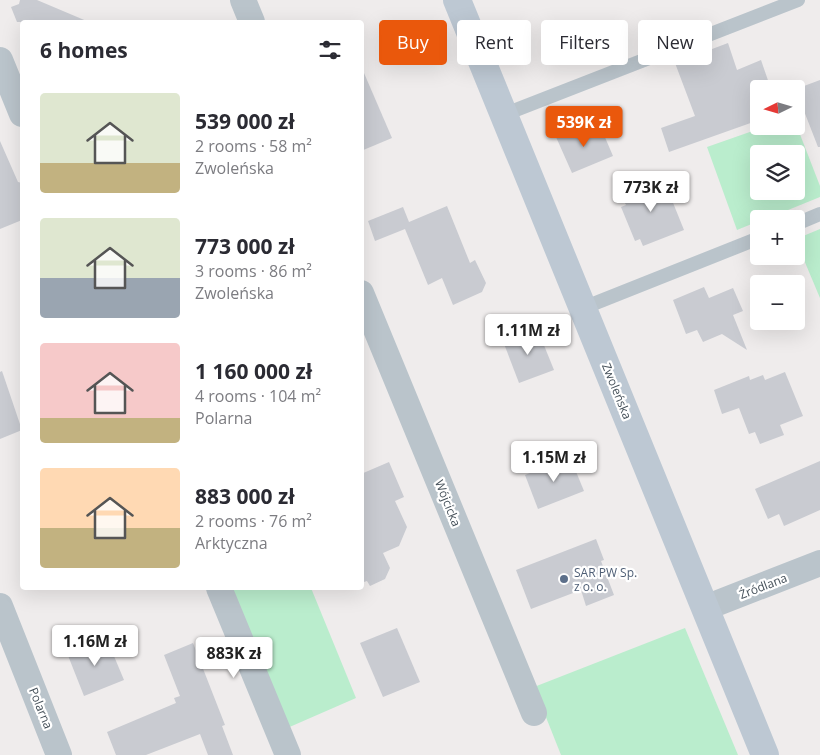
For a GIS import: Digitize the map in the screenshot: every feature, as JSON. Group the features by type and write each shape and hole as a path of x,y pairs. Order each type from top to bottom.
{"street":[{"path":"243,0 251,20"},
{"name":"Zwoleńska","path":"457,0 765,755"},
{"path":"0,60 20,109"},
{"name":"Wójcicka","path":"364,300 534,713"},
{"name":"Źródlana","path":"705,608 820,563"},
{"path":"220,590 288,755"},
{"name":"Polarna","path":"0,606 59,755"}],"lane":[{"path":"503,115 798,0"},
{"path":"805,220 820,214"},
{"path":"583,308 750,242"}],"green space":[{"path":"750,132 750,135 800,135 804,145 750,145 750,200 805,200 805,147 820,186 820,197 788,210 750,210 750,225 737,230 707,147"},
{"path":"820,229 820,298 805,262 805,235"},
{"path":"228,590 312,590 356,698 285,729"},
{"path":"685,628 738,755 561,755 534,687"}],"building":[{"path":"20,0 37,0 84,20 20,20 20,22 17,22 11,7 19,4"},
{"path":"728,43 737,70 761,60 768,80 750,80 750,123 669,152 661,128 695,116 676,65 712,65 712,49"},
{"path":"364,73 392,138 364,150"},
{"path":"820,80 820,147 818,147 805,114 805,86"},
{"path":"589,123 596,138 604,135 613,156 572,173 556,137"},
{"path":"0,141 18,182 20,182 20,221 0,229"},
{"path":"663,178 684,230 643,246 640,239 635,241 621,207 626,205 621,195"},
{"path":"447,206 470,263 475,260 486,283 482,292 453,305 442,278 428,285 405,229 375,241 368,221 403,207 409,222"},
{"path":"704,287 709,298 733,288 743,311 733,315 747,350 722,334 703,342 697,330 686,334 673,300"},
{"path":"537,328 554,370 519,383 503,341"},
{"path":"2,371 20,424 20,431 0,439 0,372"},
{"path":"785,372 803,416 780,425 784,435 760,444 755,432 749,434 739,408 722,414 714,390 749,376 750,380 763,375 765,380"},
{"path":"570,457 584,491 538,509 525,475"},
{"path":"820,461 820,510 784,526 779,514 768,519 755,489"},
{"path":"389,462 404,497 395,501 407,527 399,546 383,553 390,568 385,579 370,586 367,581 364,582 364,473"},
{"name":"SAR PW Sp. z o. o.","path":"596,539 604,560 601,561 614,595 586,606 581,590 531,609 516,570"},
{"path":"397,628 420,682 383,697 360,643"},
{"path":"104,638 109,650 111,649 124,680 84,696 67,653"},
{"path":"193,643 225,725 222,726 233,755 208,755 200,734 146,755 116,755 107,732 176,703 174,698 180,696 164,655"}],"place":[{"name":"SAR PW Sp. z o. o.","path":"564,579"}]}
